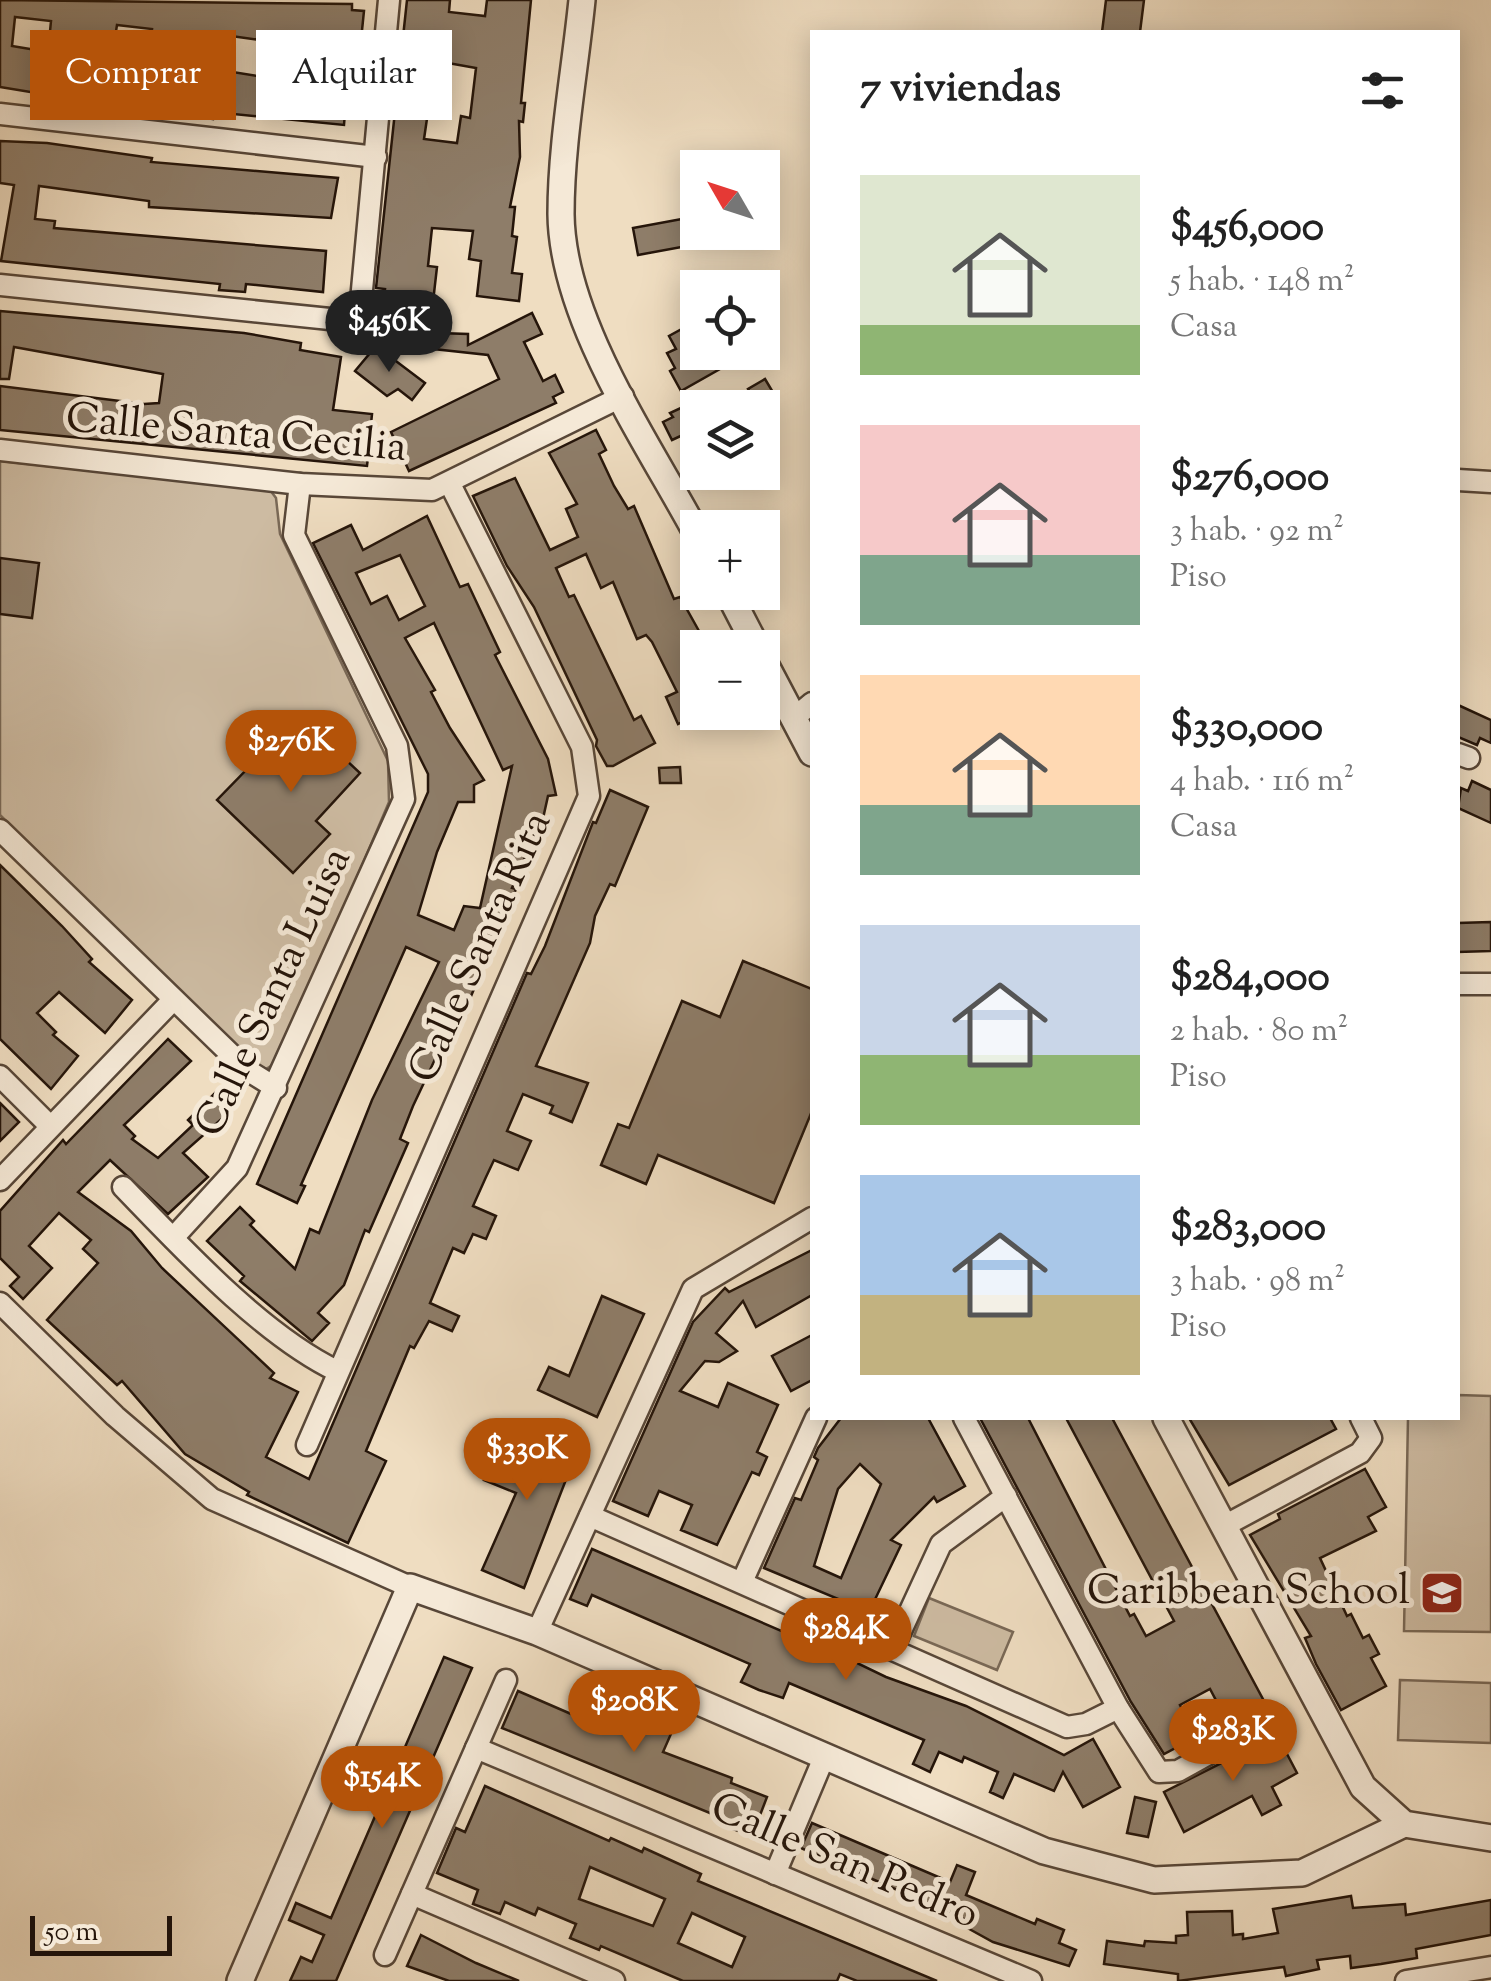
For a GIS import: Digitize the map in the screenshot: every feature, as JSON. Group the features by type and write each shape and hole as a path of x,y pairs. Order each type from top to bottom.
{"street":[{"path":"0,285 359,322 390,0"},
{"path":"582,0 561,215 572,286 623,396 684,510"},
{"path":"0,114 376,156"},
{"name":"Calle Santa Cecilia","path":"0,450 300,484 432,490 623,396"},
{"path":"1460,480 1491,482"},
{"name":"Calle Santa Luisa","path":"173,1238 237,1168 404,799 396,746 294,535 300,484"},
{"name":"Calle Santa Rita","path":"307,1445 590,796 582,747 450,484"},
{"path":"780,681 803,710 810,743"},
{"path":"0,830 247,1070 276,1088"},
{"path":"1460,984 1491,984"},
{"path":"0,1180 173,1000"},
{"path":"0,1076 50,1126"},
{"path":"124,1188 173,1238 303,1354 337,1371"},
{"path":"537,1632 693,1289 810,1219"},
{"path":"0,1303 115,1416 212,1499 410,1586 537,1632 1044,1851 1154,1880 1302,1873 1404,1824"},
{"path":"742,1582 815,1420"},
{"path":"965,1420 1118,1708 1159,1772 1178,1771 1276,1716"},
{"path":"1167,1420 1363,1787 1404,1824 1491,1838"},
{"path":"1224,1526 1360,1453 1371,1438 1362,1420"},
{"path":"893,1648 941,1544 1006,1496"},
{"path":"590,1516 1067,1727 1086,1724 1118,1708"},
{"path":"240,1981 410,1586"},
{"path":"385,1955 506,1680"},
{"name":"Calle San Pedro","path":"476,1748 1022,1980"},
{"path":"775,1874 825,1756"},
{"path":"412,1894 614,1981"},
{"path":"1406,1981 1491,1967"}],"shaded area":[{"path":"0,461 270,490 276,498 280,534 388,761 389,802 279,1061 266,1069 254,1063 0,815"},
{"path":"1460,1395 1491,1396 1491,1632 1404,1631 1408,1420 1460,1420"},
{"path":"929,1598 1013,1632 997,1670 914,1636"},
{"path":"1400,1680 1491,1683 1491,1743 1398,1740"}],"building":[{"path":"0,0 352,4 352,10 364,11 362,30 256,30 256,39 236,37 236,30 152,30 117,25 116,30 50,30 51,21 15,17 12,46 30,49 30,92 0,87"},
{"path":"407,0 450,0 449,12 485,16 487,0 531,0 521,103 525,103 523,122 519,121 520,157 510,207 515,207 512,236 517,237 512,273 522,274 519,301 477,296 481,261 469,259 473,231 432,228 428,266 437,267 433,302 442,303 439,333 468,334 468,345 532,313 542,334 524,342 543,381 555,375 563,392 553,397 556,403 409,471 391,432 499,379 488,355 378,343 397,319 382,312 385,289 376,288 394,120 427,120 424,139 457,143 461,116 470,118 476,68 452,64 452,30 404,30"},
{"path":"1106,0 1144,0 1140,30 1102,30"},
{"path":"236,73 256,76 256,116 236,114"},
{"path":"294,120 344,120 344,125"},
{"path":"0,141 47,143 152,158 151,162 338,178 331,218 149,207 149,201 39,186 35,219 55,221 54,228 326,251 323,292 246,284 245,292 219,290 220,284 1,261 14,185 0,183"},
{"path":"680,219 680,247 638,255 633,228"},
{"path":"0,311 244,333 301,343 300,350 341,357 333,410 372,414 371,424 353,448 370,440 367,466 0,430 0,386 159,403 163,374 14,347 9,379 0,379"},
{"path":"680,330 680,370 718,370 680,390 670,371 675,368 667,353 676,349 669,336"},
{"path":"376,346 425,383 412,400 398,389 387,396 355,371"},
{"path":"765,379 772,390 749,390"},
{"path":"680,408 680,436 672,440 663,422 673,417 670,413"},
{"path":"596,430 606,450 599,454 614,486 628,509 634,506 674,599 680,597 680,610 687,610 698,630 680,630 678,724 666,697 677,692 652,642 646,635 637,639 613,582 601,588 586,554 556,568 569,597 574,595 634,720 641,716 655,743 613,766 607,766 596,746 597,740 534,607 507,566 473,496 515,478 550,550 578,537 566,509 577,504 549,453"},
{"path":"427,516 460,587 468,584 500,652 495,655 548,759 556,795 548,796 540,832 536,831 512,888 516,889 461,1020 455,1017 413,1106 400,1139 408,1143 369,1232 365,1230 344,1285 318,1313 329,1323 312,1341 240,1281 244,1276 207,1241 240,1207 254,1221 250,1225 295,1269 310,1229 319,1233 372,1100 439,962 406,947 301,1185 305,1186 297,1203 257,1184 428,792 428,774 313,543 351,525 363,550","holes":["400,555 425,606 399,620 387,596 371,604 356,573","434,623 503,770 512,766 480,908 464,906 454,930 418,915 437,852 458,802 474,802 474,785 484,780 450,728 431,692 435,690 405,638"]},
{"path":"0,558 39,563 32,618 0,614"},
{"path":"1460,706 1491,720 1491,743 1480,738 1477,745 1460,738"},
{"path":"304,721 360,773 316,821 330,834 293,873 217,800 254,762 260,768"},
{"path":"680,767 681,783 660,783 659,768"},
{"path":"1472,781 1491,790 1491,823 1460,809 1461,788 1468,791"},
{"path":"610,790 648,807 615,886 610,884 595,916 590,943 536,1066 588,1083 572,1122 550,1113 553,1106 523,1094 507,1131 531,1141 518,1170 494,1160 486,1177 473,1206 496,1216 486,1239 473,1234 464,1253 453,1248 430,1303 459,1316 452,1331 429,1321 414,1348 410,1346 366,1451 386,1461 348,1543 247,1495 249,1492 185,1454 122,1381 117,1385 47,1320 98,1263 83,1249 91,1240 59,1213 29,1246 52,1268 23,1299 10,1286 19,1277 0,1258 0,1211 63,1140 66,1144 168,1039 191,1061 124,1125 135,1136 132,1139 158,1158 193,1125 188,1120 217,1091 234,1108 183,1153 208,1177 168,1214 110,1160 78,1192 131,1231 162,1268 274,1373 270,1378 298,1392 266,1457 309,1479"},
{"path":"0,865 62,926 92,959 89,962 132,1000 105,1033 59,992 37,1013 56,1032 53,1035 78,1056 51,1089 0,1039"},
{"path":"1491,922 1491,951 1460,952 1460,923"},
{"path":"743,961 810,988 810,1116 774,1203 658,1155 646,1184 601,1165 618,1124 629,1128 682,1001 720,1017"},
{"path":"0,1103 19,1122 0,1141"},
{"path":"810,1251 810,1296 756,1327 743,1301 716,1333 737,1351 719,1362 705,1361 680,1391 718,1407 728,1383 778,1405 757,1452 767,1457 759,1475 752,1472 717,1545 681,1530 692,1505 659,1491 648,1516 613,1501 693,1322 725,1288 729,1292"},
{"path":"602,1296 644,1314 597,1417 538,1390 549,1367 569,1376"},
{"path":"810,1336 810,1381 791,1391 772,1356"},
{"path":"839,1420 929,1420 965,1486 937,1502 934,1497 891,1540 901,1545 869,1612 764,1568 795,1498 801,1500 818,1460 814,1457","holes":["860,1464 881,1484 841,1578 814,1566 838,1489"]},
{"path":"981,1420 1029,1420 1130,1616 1134,1614 1146,1636 1174,1621 1067,1420 1113,1420 1264,1701 1227,1721 1210,1689 1180,1705 1196,1737 1164,1754 1131,1702"},
{"path":"1190,1420 1331,1420 1336,1429 1229,1485"},
{"path":"548,1433 579,1446 524,1588 482,1570 516,1493 484,1480 501,1439 539,1455"},
{"path":"1365,1469 1386,1507 1368,1517 1376,1531 1320,1558 1347,1616 1351,1614 1363,1638 1369,1635 1379,1654 1371,1658 1386,1686 1341,1710 1305,1638 1311,1636 1250,1535 1280,1519 1278,1514"},
{"path":"592,1549 816,1646 819,1640 836,1647 834,1652 886,1677 966,1706 1064,1755 1093,1739 1120,1787 1083,1807 1063,1772 1054,1791 1014,1774 1003,1798 990,1792 998,1772 964,1757 962,1762 939,1752 930,1772 913,1764 924,1740 789,1683 783,1698 759,1690 741,1682 750,1664 592,1595 587,1606 570,1599"},
{"path":"444,1657 472,1668 336,1981 290,1981 301,1957 312,1962 324,1935 289,1920 296,1903 331,1918"},
{"path":"518,1691 585,1720 596,1694 674,1727 663,1752 732,1778 731,1783 767,1797 752,1836 730,1828 732,1822 502,1728"},
{"path":"1277,1735 1297,1773 1272,1787 1281,1805 1262,1815 1252,1796 1184,1832 1164,1792"},
{"path":"485,1786 609,1841 611,1838 642,1852 644,1848 701,1874 698,1881 937,1981 857,1981 840,1974 837,1981 683,1981 601,1946 599,1950 570,1938 576,1924 538,1908 535,1915 505,1902 500,1914 473,1904 478,1890 437,1873 456,1828 465,1832","holes":["590,1867 665,1899 653,1926 579,1899","692,1913 745,1937 732,1967 678,1943"]},
{"path":"1135,1797 1156,1802 1148,1837 1127,1833"},
{"path":"812,1823 950,1882 957,1865 975,1872 966,1895 1035,1924 1037,1919 1064,1930 1059,1943 1076,1950 1069,1966 993,1942 962,1925 964,1919 801,1848"},
{"path":"1351,1896 1353,1908 1405,1904 1406,1915 1491,1900 1491,1935 1416,1949 1417,1958 1381,1964 1351,1968 1350,1956 1317,1960 1319,1969 1286,1976 1284,1967 1178,1981 1178,1974 1104,1964 1107,1941 1144,1946 1145,1941 1176,1943 1176,1936 1188,1935 1187,1912 1232,1911 1233,1935 1243,1934 1243,1939 1278,1933 1273,1909"},
{"path":"421,1935 519,1981 449,1981 407,1966"}],"place":[{"name":"Caribbean School","path":"1442,1593"}]}
